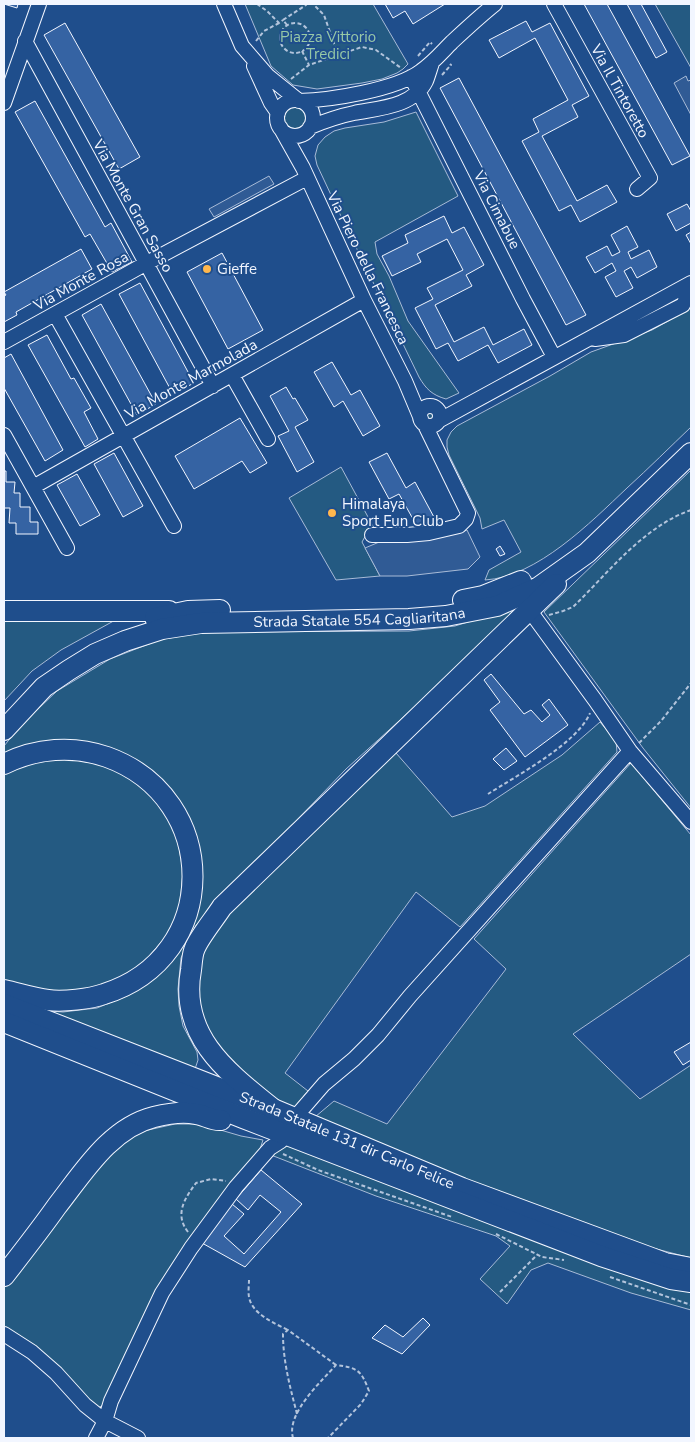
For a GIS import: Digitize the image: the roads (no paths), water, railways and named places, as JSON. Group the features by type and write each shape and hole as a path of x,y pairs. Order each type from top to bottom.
{"highway":[{"name":"Strada Statale 554 Cagliaritana","path":"4,710 40,674 92,641 153,618 188,610 437,605 483,596 515,584 547,567 593,531 691,437"},
{"name":"Strada Statale 554 Cagliaritana","path":"4,730 44,687 69,670 95,654 125,641 162,629 201,623 410,619 446,616 497,606 538,588 587,553 691,453"},
{"path":"273,1109 238,1081 208,1051 193,1018 188,985 195,948 222,907 334,797 532,613 587,553"},
{"path":"4,611 188,610"},
{"path":"4,764 35,752 56,750 91,751 116,760 150,781 165,797 180,818 188,840 192,863 192,888 186,918 178,936 162,957 130,984 104,994 82,999 49,1001 4,990"},
{"name":"Strada Statale 131 dir Carlo Felice","path":"4,1004 273,1109 462,1188 665,1263 691,1268"},
{"name":"Strada Statale 131 dir Carlo Felice","path":"4,1022 243,1118 601,1256 671,1279 691,1282"},
{"path":"4,1276 93,1161 112,1140 127,1129 151,1118 170,1114 195,1114 216,1121 243,1118"}],"street":[{"path":"4,103 38,4"},
{"name":"Via Piero della Francesca","path":"224,4 364,300 405,381 432,417 438,451 468,513 459,526 429,533 372,535"},
{"path":"432,63 425,83 406,101 384,108 337,117 298,136 288,134 279,120 285,104 290,101 332,99 394,84 411,77 432,63 472,23 495,4"},
{"name":"Via Il Tintoretto","path":"554,4 650,178 637,189"},
{"name":"Via Monte Gran Sasso","path":"25,41 213,386"},
{"name":"Via Piero della Francesca","path":"245,50 268,76 299,101 306,104 312,113 312,123 307,130 305,173"},
{"name":"Via Cimabue","path":"411,77 554,357"},
{"name":"Via Monte Rosa","path":"4,342 305,173"},
{"path":"432,417 476,400 691,283"},
{"path":"587,340 624,334 633,330 684,304 691,287"},
{"name":"Via Monte Marmolada","path":"34,487 364,300"},
{"path":"55,314 174,526"},
{"path":"232,375 268,439"},
{"path":"4,435 10,460 34,487 67,548"},
{"path":"532,613 630,751 691,822"},
{"path":"298,1114 324,1084 354,1060 378,1035 410,996 630,751"},
{"path":"96,1438 105,1421 111,1401 162,1293 195,1242 236,1187 275,1145"},
{"path":"4,1334 32,1352 56,1373 85,1405 105,1421 138,1438"}],"place":[{"name":"Gieffe","path":"207,269"},
{"name":"Himalaya Sport Fun Club","path":"332,513"}],"park label":[{"name":"Piazza Vittorio Tredici","path":"328,46"}]}
